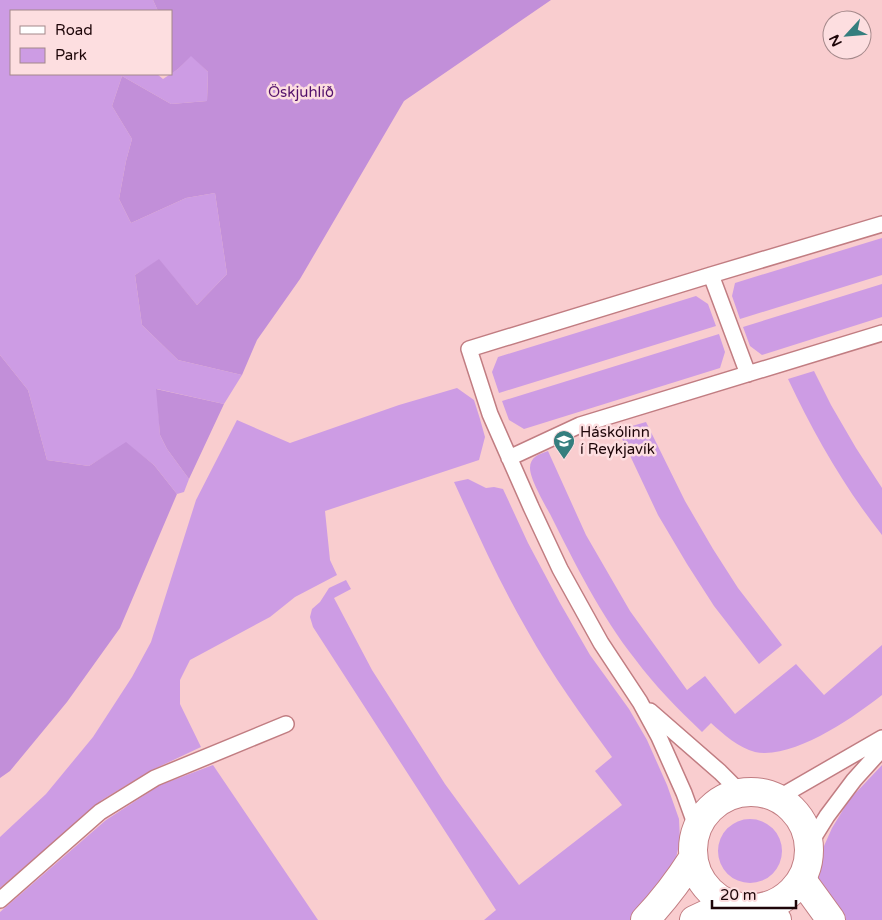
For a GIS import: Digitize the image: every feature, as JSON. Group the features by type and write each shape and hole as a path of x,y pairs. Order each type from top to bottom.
{"street":[{"path":"694,920 711,912 761,912 792,892 802,880 809,863 810,844 804,826 794,810 778,798 759,792 740,792 722,799 707,812 697,828 693,843 693,858 698,876 709,891 724,902 761,912"},
{"path":"645,920 662,902 693,858"},
{"path":"802,880 831,920"}],"lane":[{"path":"697,828 659,737 640,702 601,643 560,569 508,458 490,414 469,349 711,274 882,224"},
{"path":"711,274 748,374"},
{"path":"508,458 580,424 882,334"},
{"path":"640,702 740,792"},
{"path":"0,900 100,812 155,778 286,724"},
{"path":"778,798 882,738"},
{"path":"810,844 827,816 854,780 882,749"}],"green space":[{"path":"0,0 153,0 158,10 10,10 10,75 158,75 163,79 172,75 191,55 208,72 207,101 171,104 122,76 112,106 132,139 119,199 131,223 186,198 215,193 227,274 197,305 159,260 135,275 142,325 178,360 242,375 224,404 157,389 160,435 167,449 189,479 184,492 177,494 154,465 126,443 89,466 47,460 28,390 0,355"},
{"name":"Öskjuhlíð","path":"153,0 551,0 404,101 300,279 257,340 242,375 178,360 142,325 135,275 159,259 197,305 227,274 215,193 186,198 131,223 119,199 132,139 112,106 122,76 171,104 207,101 208,72 191,56 172,73 172,10 158,10"},
{"path":"882,238 882,275 740,319 732,296 735,283"},
{"path":"882,284 882,317 762,355 750,346 743,327"},
{"path":"696,296 708,304 716,326 499,393 492,372 498,357"},
{"path":"719,334 725,352 720,368 524,429 509,420 502,401"},
{"path":"0,355 28,390 47,460 89,466 126,442 154,465 177,494 120,628 67,702 10,771 0,778"},
{"path":"814,371 831,405 882,488 882,535 830,460 788,379"},
{"path":"457,388 474,400 480,419 485,437 479,460 325,511 330,560 337,575 295,597 270,617 190,660 180,680 180,704 201,747 150,771 102,800 0,888 0,837 46,794 93,737 132,677 151,642 196,500 237,420 290,443 399,405"},
{"path":"156,389 224,404 189,479 167,449 160,435"},
{"path":"646,422 685,501 713,549 738,588 782,645 759,664 714,606 687,564 658,515 618,430"},
{"path":"548,451 586,535 630,611 687,690 705,676 735,714 796,664 824,695 882,645 882,695 840,725 787,750 770,753 749,750 732,740 711,723 702,732 667,697 635,659 599,607 578,570 532,478 530,464 538,455"},
{"path":"468,479 486,488 503,489 528,543 560,603 590,655 629,709 647,740 667,785 679,819 680,840 675,863 630,920 484,920 496,910 313,627 310,617 312,609 320,602 329,588 346,580 351,589 334,598 372,670 445,784 519,885 622,805 595,771 612,757 537,647 507,594 480,538 454,482"},
{"path":"213,765 318,920 0,920 0,912 106,820 160,785"},
{"path":"882,765 882,920 842,920 818,883 824,846 832,828 849,800"},
{"path":"750,819 762,821 773,828 780,839 782,851 780,863 773,874 762,881 750,883 738,881 727,874 720,863 718,851 720,839 727,828 738,821"}],"place":[{"name":"Háskólinn í Reykjavík","path":"564,460"}]}
